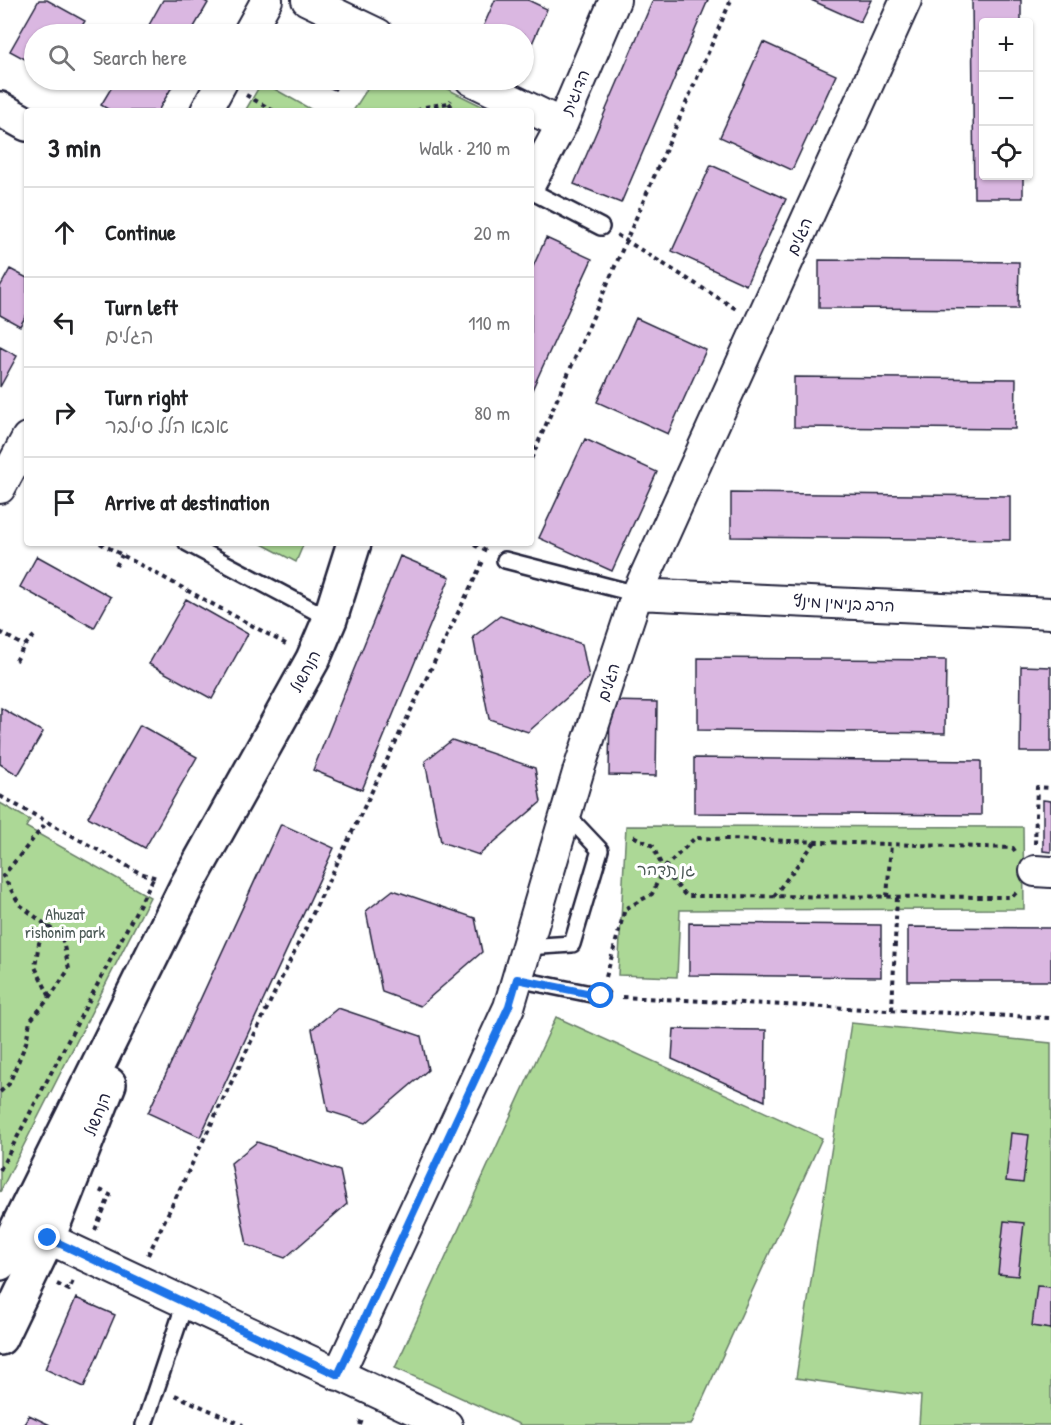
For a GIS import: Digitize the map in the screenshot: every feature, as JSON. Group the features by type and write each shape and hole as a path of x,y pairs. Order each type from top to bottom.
{"street":[{"path":"254,24 267,0"},
{"path":"307,0 357,24"},
{"name":"הדוגית","path":"534,176 562,124 615,0"},
{"name":"הגלים","path":"338,1375 509,1006 579,769 637,594 906,0"},
{"path":"208,108 218,90"},
{"path":"470,90 519,108"},
{"path":"0,109 24,122"},
{"path":"534,114 562,124"},
{"path":"0,488 24,444"},
{"name":"הנחשול","path":"0,1263 186,886 313,659 330,619 353,546"},
{"name":"הרב בנימין מינץ","path":"637,594 1051,612"},
{"path":"1051,604 1051,612"},
{"name":"הנחשול","path":"0,1338 48,1238 186,886"},
{"path":"18,1224 447,1425"}],"lane":[{"path":"534,192 601,226"},
{"path":"193,546 330,619"},
{"path":"505,560 637,594"},
{"path":"526,947 572,944 576,934 600,850 566,814"},
{"path":"517,979 601,996"},
{"path":"144,1425 185,1303"}],"path":[{"path":"534,452 628,241 731,0"},
{"path":"422,108 449,103 460,90"},
{"path":"449,103 453,108"},
{"path":"628,241 759,324"},
{"path":"106,546 313,659"},
{"path":"136,1280 488,552"},
{"path":"116,566 122,555"},
{"path":"0,632 24,646"},
{"path":"16,661 24,646 33,636"},
{"path":"1043,871 1037,787 1051,788"},
{"path":"0,796 140,873 186,886"},
{"path":"0,1092 9,1084 26,1043 30,1021 69,969 63,937 20,905 2,875 47,822"},
{"path":"633,836 653,846 663,869 686,896 1012,897 1043,871"},
{"path":"1043,871 1013,848 695,838 663,869 652,894 625,909 601,996 1051,1018"},
{"path":"774,896 815,842"},
{"path":"887,897 891,844"},
{"path":"0,1170 154,877"},
{"path":"892,1010 897,897"},
{"path":"47,925 39,943 35,967 50,997"},
{"path":"188,1401 243,1425"}],"green space":[{"path":"257,90 276,90 309,108 247,108"},
{"path":"367,90 449,90 486,108 355,108"},
{"path":"266,546 303,546 296,562"},
{"name":"Ahuzat rishonim park","path":"0,803 30,820 26,827 150,897 0,1192"},
{"name":"גן תדהר","path":"626,826 1023,827 1024,909 680,910 677,977 618,975"},
{"path":"556,1017 822,1138 691,1425 521,1425 395,1368"},
{"path":"851,1023 1051,1043 1051,1425 919,1425 921,1396 796,1378"}],"building":[{"path":"39,0 47,0 85,21 83,24 25,24"},
{"path":"163,0 203,0 208,3 196,24 150,24"},
{"path":"495,0 528,0 547,9 534,39 534,24 484,24"},
{"path":"653,0 708,0 621,203 574,184"},
{"path":"811,0 871,0 860,22"},
{"path":"972,0 1021,0 1021,18 979,18 979,180 1023,180 1023,198 974,198"},
{"path":"24,26 24,59 10,51"},
{"path":"763,42 836,75 792,170 720,137"},
{"path":"110,90 170,90 160,108 106,108 101,105"},
{"path":"711,165 786,199 746,285 672,251"},
{"path":"546,238 592,259 534,385 534,264"},
{"path":"819,260 1019,262 1018,309 819,308"},
{"path":"10,269 24,276 24,319 20,326 0,315 0,287"},
{"path":"636,318 706,350 668,434 597,402"},
{"path":"0,347 17,356 0,387"},
{"path":"794,377 1016,379 1015,429 794,427"},
{"path":"585,439 657,472 612,571 539,538"},
{"path":"731,493 1010,496 1010,540 731,537"},
{"path":"37,556 111,597 94,628 20,587"},
{"path":"400,556 450,577 362,790 313,770"},
{"path":"186,599 248,634 212,699 149,664"},
{"path":"500,616 582,644 589,678 528,732 489,719 473,637"},
{"path":"698,658 946,660 945,733 698,730"},
{"path":"1021,666 1051,667 1051,752 1020,752"},
{"path":"610,701 657,702 656,776 609,775"},
{"path":"1,708 43,732 18,775 0,764"},
{"path":"140,725 197,757 145,848 88,817"},
{"path":"452,740 535,768 541,802 479,855 441,842 425,761"},
{"path":"694,758 981,761 981,815 694,813"},
{"path":"1043,800 1051,801 1051,852 1043,851"},
{"path":"281,824 334,848 200,1137 148,1113"},
{"path":"393,890 475,918 482,952 420,1006 382,992 366,911"},
{"path":"689,923 881,925 881,977 689,975"},
{"path":"908,927 1051,928 1051,981 908,981"},
{"path":"338,1008 421,1036 428,1070 366,1123 328,1111 312,1029"},
{"path":"674,1029 766,1030 765,1101 672,1059"},
{"path":"1011,1133 1029,1135 1023,1183 1006,1181"},
{"path":"257,1142 340,1171 347,1204 285,1258 247,1245 231,1163"},
{"path":"1004,1221 1024,1223 1018,1276 998,1274"},
{"path":"1037,1286 1051,1287 1051,1329 1032,1326"},
{"path":"76,1298 115,1315 84,1387 45,1369"},
{"path":"29,1415 50,1425 24,1425"}],"route":[{"path":"48,1238 338,1375 509,1006 517,979 601,996"}]}
